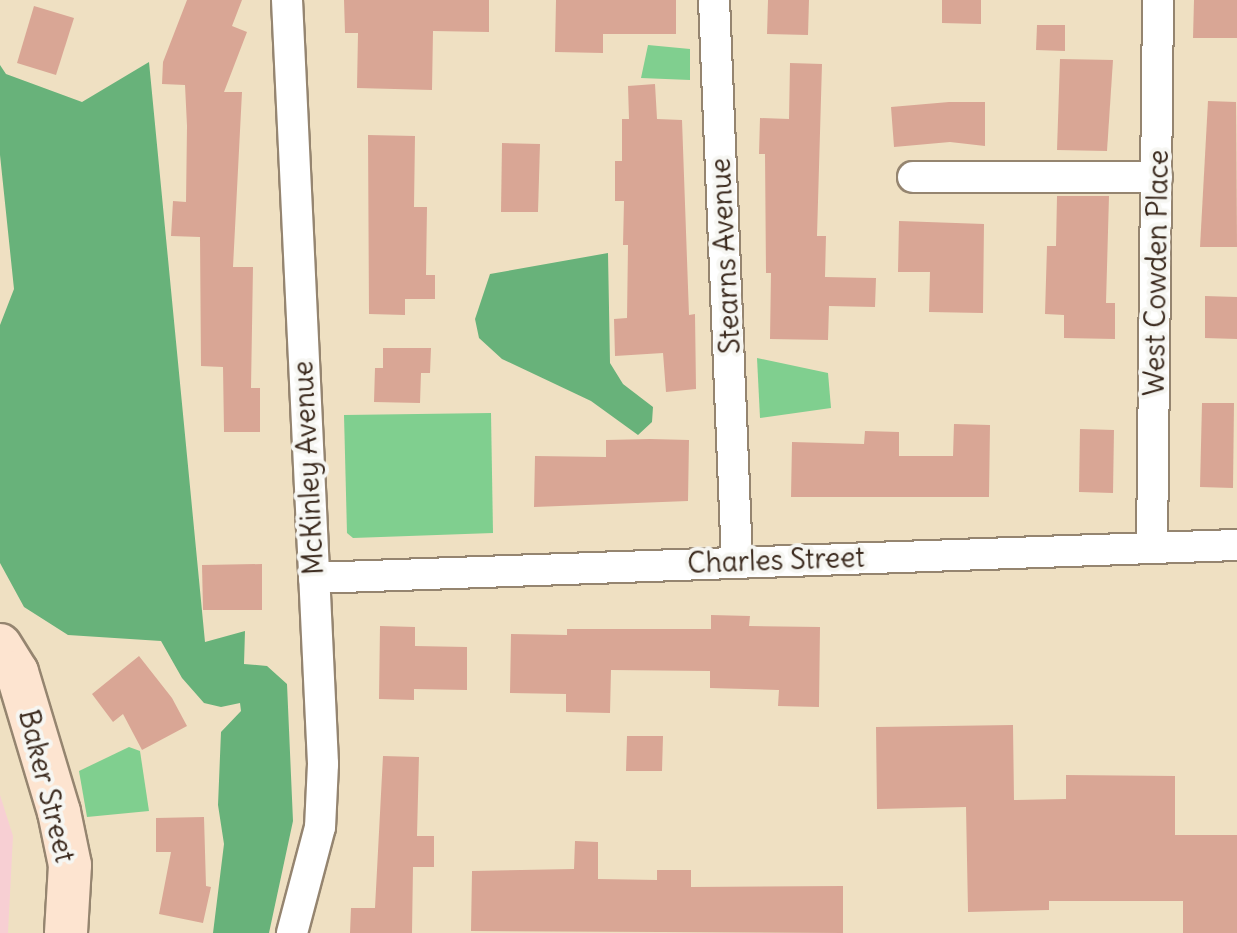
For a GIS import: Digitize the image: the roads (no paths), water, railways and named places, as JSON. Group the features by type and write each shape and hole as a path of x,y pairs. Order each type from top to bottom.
{"street":[{"name":"McKinley Avenue","path":"287,0 323,764 321,811 292,933"},
{"name":"Stearns Avenue","path":"714,0 737,561"},
{"name":"West Cowden Place","path":"1152,547 1158,0"},
{"path":"913,177 1158,177"},
{"name":"Charles Street","path":"314,578 1237,544"},
{"name":"Baker Street","path":"0,645 16,672 60,812 70,864 66,933"}]}
